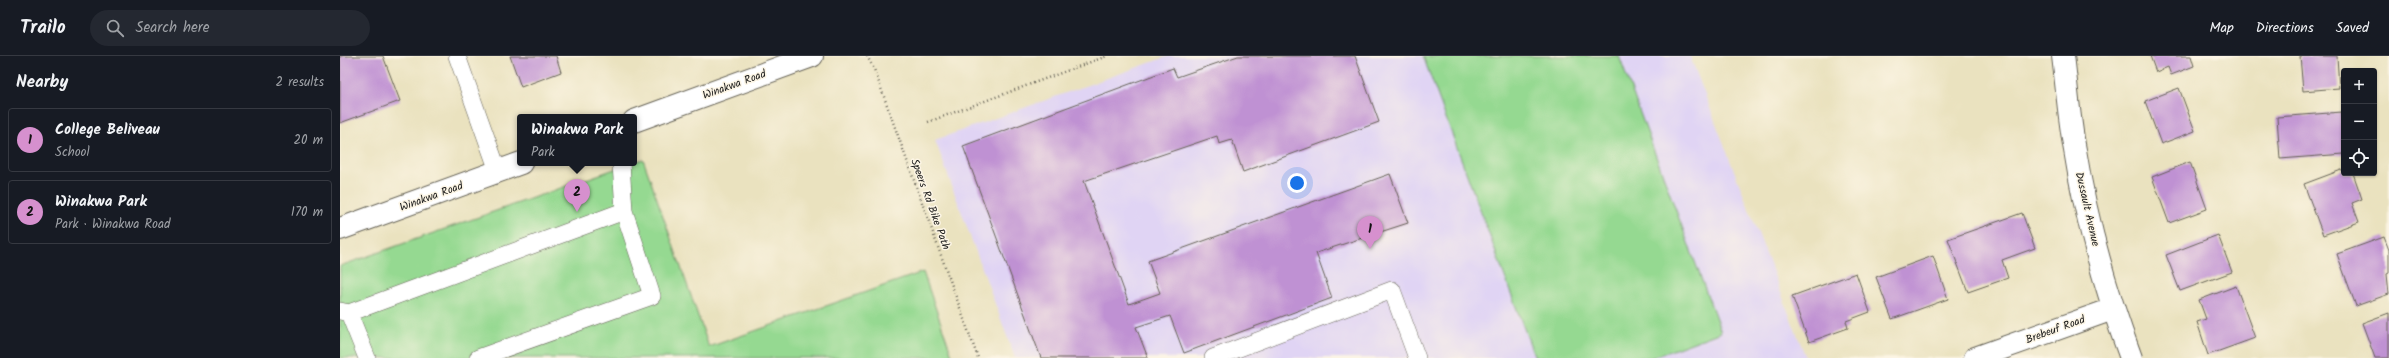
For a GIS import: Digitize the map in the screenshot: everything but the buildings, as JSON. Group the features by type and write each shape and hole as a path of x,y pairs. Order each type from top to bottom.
{"street":[{"name":"Winakwa Road","path":"637,120 812,56"},
{"name":"Dussault Avenue","path":"2063,56 2075,150 2086,204 2113,309 2131,358"},
{"name":"Winakwa Road","path":"340,230 517,165"},
{"name":"Brebeuf Road","path":"1975,358 2113,309"}],"lane":[{"path":"458,56 498,172"},
{"path":"478,358 652,296 624,211 621,166"},
{"path":"367,358 344,312 624,211"},
{"path":"1213,358 1392,290 1418,358"}],"path":[{"name":"Speers Rd Bike Path","path":"867,56 874,69 978,358"},
{"path":"928,122 1107,56"}],"shaded area":[{"path":"1169,56 1690,56 1806,358 1015,358 935,140"}],"green space":[{"path":"1423,56 1619,56 1721,332 1651,358 1535,358"},
{"path":"643,159 709,347 923,272 953,358 340,358 340,266 623,166 637,166 637,161"}],"place":[{"name":"Winakwa Park","path":"577,212"},
{"name":"College Beliveau","path":"1370,249"}]}
